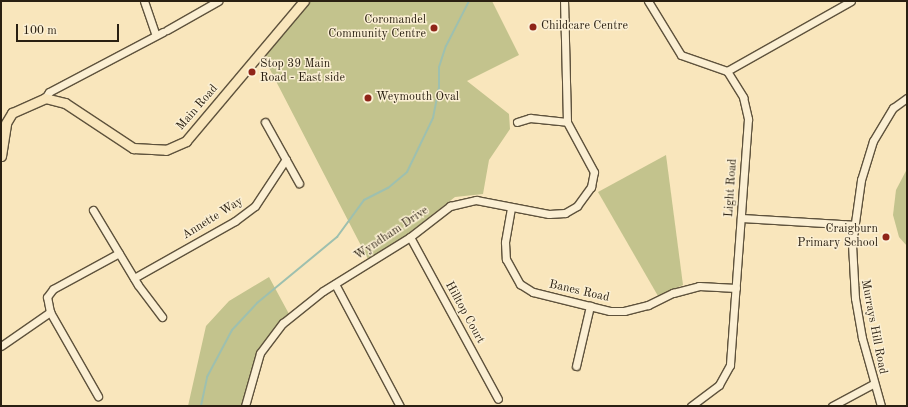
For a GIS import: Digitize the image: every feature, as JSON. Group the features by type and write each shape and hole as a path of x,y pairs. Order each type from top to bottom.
{"main road":[{"name":"Main Road","path":"45,98 65,103 133,148 166,150 186,141 304,1"},
{"path":"1,156 6,123 12,113 45,98"}],"street":[{"path":"144,1 162,33"},
{"path":"45,98 49,92 162,33 218,1"},
{"path":"517,122 530,118 567,122 564,1"},
{"path":"648,1 681,55 727,71 851,1"},
{"name":"Light Road","path":"692,406 726,378 732,355 748,119 743,98 727,71"},
{"name":"Murrays Hill Road","path":"881,406 873,384 855,298 854,225 861,180 873,141 893,108 907,98"},
{"path":"265,122 299,183"},
{"name":"Wyndham Drive","path":"245,406 260,353 283,323 335,284 410,237 450,206 463,201 476,200 511,208 549,214 565,213 577,206 591,188 594,172 567,122"},
{"name":"Annette Way","path":"134,278 235,221 255,206 286,159"},
{"name":"Banes Road","path":"511,208 505,251 520,284 533,292 590,306 624,311 648,306 673,293 699,286 736,288"},
{"path":"93,210 134,278 162,317"},
{"path":"741,218 854,225"},
{"name":"Hilltop Court","path":"410,237 498,399"},
{"path":"98,396 50,312 47,297 53,289 119,253"},
{"path":"335,284 400,406"},
{"path":"576,366 590,306"},
{"path":"1,346 50,312"},
{"path":"832,406 873,384"}],"green space":[{"path":"311,1 492,1 519,55 467,81 509,114 510,129 489,160 483,194 455,197 370,263 264,58"},
{"path":"666,155 683,285 658,296 598,192"},
{"path":"907,169 907,246 899,237 893,215 896,190"},
{"path":"269,277 289,314 257,352 242,406 188,406 206,326 229,301"}],"waterway":[{"path":"201,406 207,377 232,330 257,303 337,237 364,200 388,188 407,172 433,118 439,88 439,67 446,46 469,1"}],"place":[{"name":"Childcare Centre","path":"533,27"},
{"name":"Coromandel Community Centre","path":"434,28"},
{"name":"Stop 39 Main Road - East side","path":"252,72"},
{"name":"Weymouth Oval","path":"368,98"},
{"name":"Craigburn Primary School","path":"886,237"}]}
